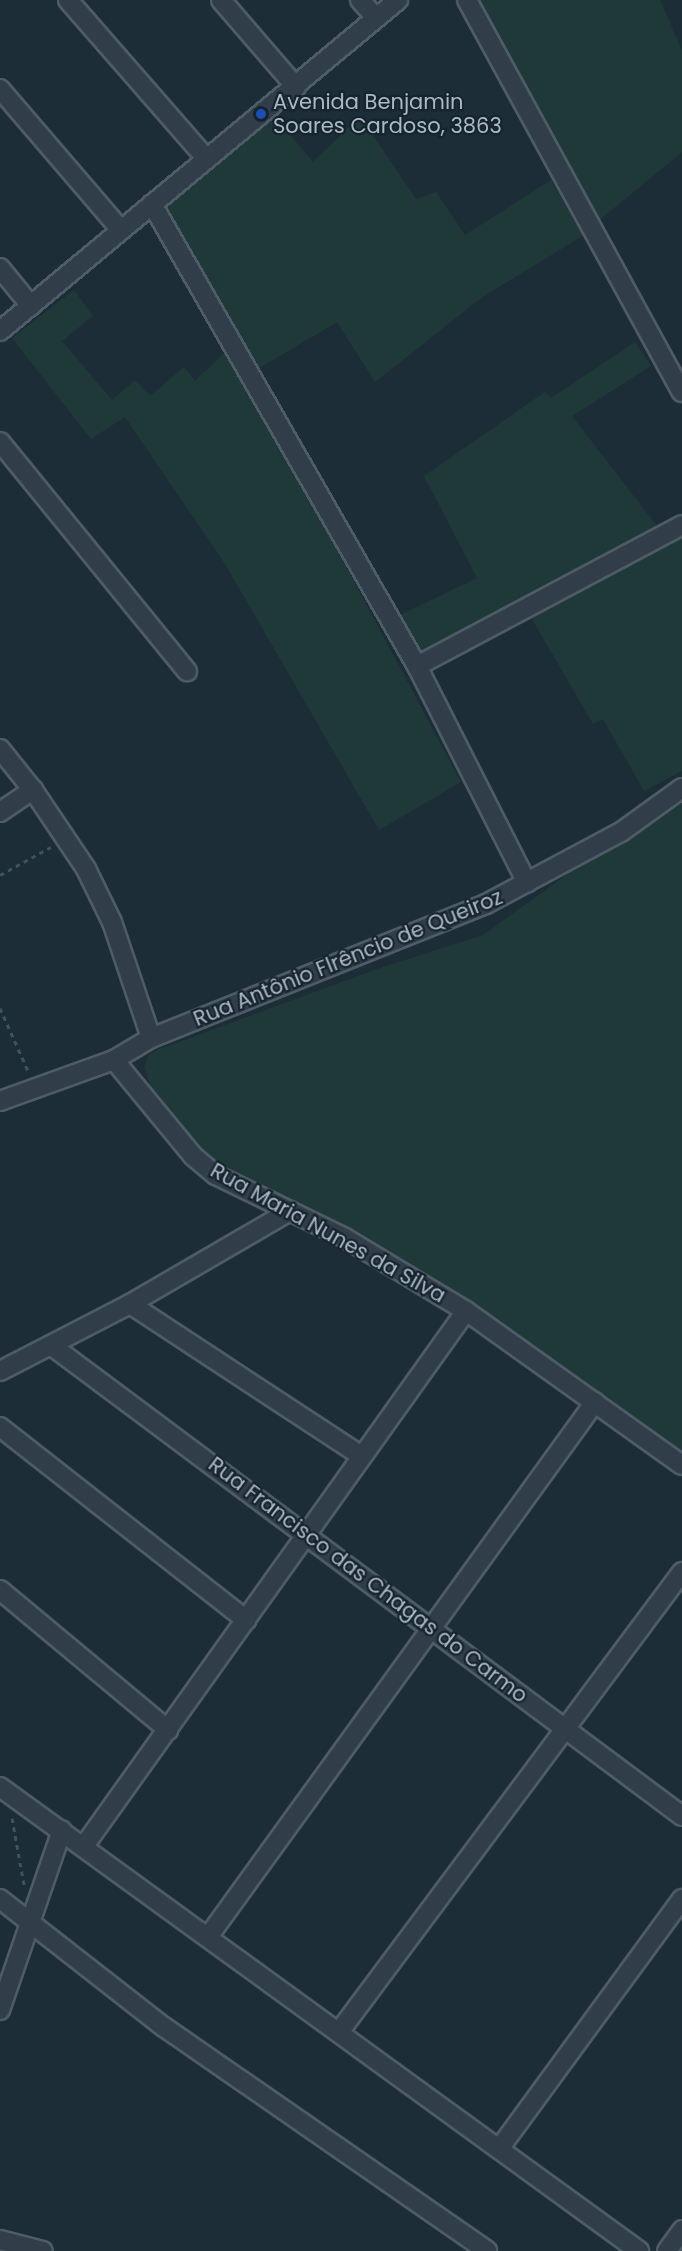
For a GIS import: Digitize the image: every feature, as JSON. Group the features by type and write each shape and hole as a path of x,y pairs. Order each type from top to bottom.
{"street":[{"path":"68,0 206,158"},
{"path":"221,0 296,87"},
{"path":"360,0 376,18"},
{"path":"0,331 398,0"},
{"path":"466,0 682,392"},
{"path":"0,89 121,230"},
{"path":"152,204 417,666 527,883"},
{"path":"0,268 31,306"},
{"path":"0,442 187,670"},
{"path":"417,666 682,525"},
{"path":"0,749 33,789 66,839 112,922 151,1038"},
{"name":"Rua Antônio Flrêncio de Queiroz","path":"0,1101 114,1060 151,1038 486,904 621,832 682,788"},
{"path":"0,812 33,789"},
{"name":"Rua Maria Nunes da Silva","path":"114,1060 193,1156 224,1179 345,1238 466,1311 682,1465"},
{"path":"0,1371 130,1304 290,1211"},
{"path":"130,1304 361,1456"},
{"path":"84,1846 466,1311"},
{"name":"Rua Francisco das Chagas do Carmo","path":"52,1346 306,1532 682,1816"},
{"path":"208,1937 595,1402"},
{"path":"0,1427 246,1620"},
{"path":"339,2032 682,1572"},
{"path":"0,1590 168,1730"},
{"path":"4,1790 639,2251"},
{"path":"0,2010 62,1830"},
{"path":"0,1899 164,2027 487,2251"},
{"path":"499,2149 682,1899"},
{"path":"667,2251 682,2230"},
{"path":"0,2240 43,2251"}],"path":[{"path":"0,875 66,839"},
{"path":"0,1008 36,1089"},
{"path":"4,1790 24,1889"}],"green space":[{"path":"479,0 660,0 682,50 682,152 596,223"},
{"path":"357,119 374,137 416,199 436,192 465,235 551,180 584,235 481,298 375,382 337,322 256,370 161,210 265,120 280,123 313,162"},
{"path":"74,290 93,316 62,341 112,400 135,380 150,396 184,367 195,381 225,352 309,497 461,782 379,830 225,564 125,417 91,439 12,338"},
{"path":"635,342 651,366 572,416 657,526 420,658 398,616 477,578 424,476 545,392 551,398"},
{"path":"682,533 682,771 644,791 603,719 593,724 529,614"},
{"path":"682,803 682,1451 531,1343 317,1213 241,1182 208,1159 153,1092 144,1067 149,1055 157,1050 377,969 483,935 568,874"}],"place":[{"name":"Avenida Benjamin Soares Cardoso, 3863","path":"261,114"}]}
